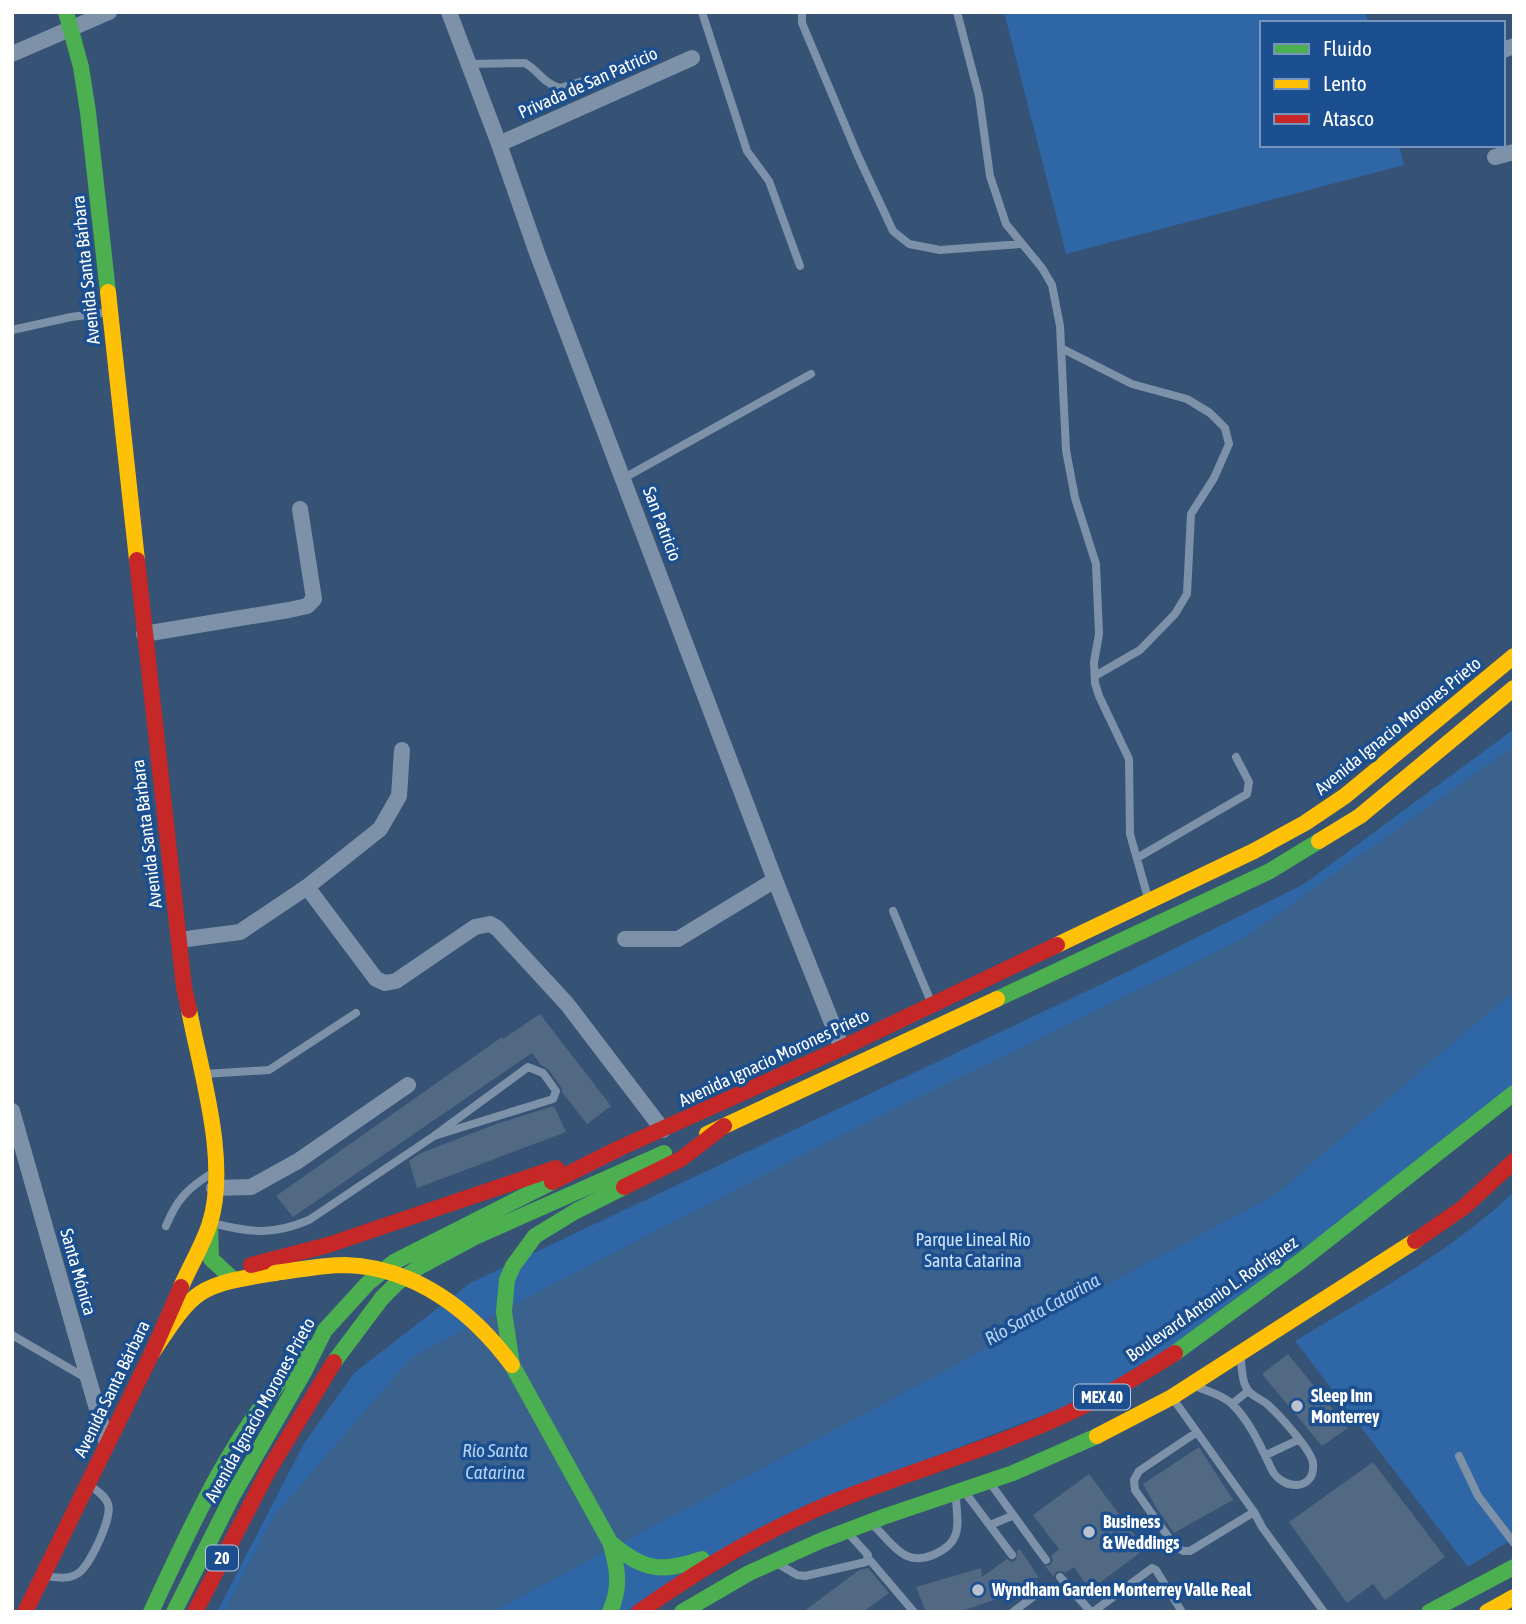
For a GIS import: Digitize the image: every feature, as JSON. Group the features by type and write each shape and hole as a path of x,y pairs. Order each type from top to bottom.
{"main road":[{"name":"Avenida Santa Bárbara","path":"25,1612 152,1353 210,1222 217,1169 215,1142 184,987 81,67 66,12"},
{"name":"Avenida Ignacio Morones Prieto","path":"174,1612 233,1495 297,1385 325,1330 368,1283 394,1262 621,1148 842,1048 1254,851 1305,823 1345,796 1514,656"},
{"name":"Avenida Ignacio Morones Prieto","path":"195,1612 248,1505 291,1428 327,1371 371,1312 404,1277 486,1233 724,1126 1270,872 1360,816 1514,688"},
{"name":"Boulevard Antonio L. Rodríguez","path":"639,1612 735,1548 824,1506 1002,1442 1104,1396 1168,1359 1347,1225 1514,1093"},
{"path":"512,1365 503,1312 507,1280 513,1266 535,1236 576,1211 681,1159 724,1126"},
{"path":"210,1247 221,1262 234,1265 251,1265 312,1251 514,1180 621,1148"},
{"name":"MEX 40","path":"682,1612 775,1561 870,1521 989,1482 1084,1444 1172,1397 1434,1229 1464,1207 1514,1161"},
{"path":"210,1222 213,1262 234,1280"},
{"path":"152,1353 190,1300 208,1288 234,1280 334,1265 398,1274 426,1287 458,1308 486,1334 512,1365 610,1542 619,1573 619,1589 610,1612"},
{"path":"151,1612 227,1453 282,1374 325,1330"},
{"path":"209,1612 287,1465 291,1428"},
{"path":"610,1542 630,1560 645,1568 659,1570 675,1568 735,1548"},
{"path":"1429,1612 1514,1567"},
{"path":"1487,1612 1514,1597"}],"street":[{"path":"12,54 109,12"},
{"name":"San Patricio","path":"449,12 537,253 775,880 842,1048"},
{"name":"Privada de San Patricio","path":"499,144 692,58"},
{"path":"1495,157 1514,152"},
{"path":"144,634 289,610 311,603 314,599 300,509"},
{"path":"179,940 240,932 307,887 380,829 398,796 402,750"},
{"path":"625,939 678,939 775,880"},
{"path":"307,887 376,979 385,983 396,981 475,927 490,924 497,928 567,1004 663,1130"},
{"path":"214,1188 251,1187 298,1161 408,1085"},
{"name":"Santa Mónica","path":"12,1111 107,1444"}],"lane":[{"path":"702,12 747,151 769,181 800,265"},
{"path":"802,12 802,23 832,96 893,230 909,244 940,250 1020,244"},
{"path":"957,12 979,96 990,176 1006,223 1052,285 1060,326 1066,450 1075,498 1096,564 1099,634 1094,662 1095,676 1099,696 1129,759 1129,823 1149,901"},
{"path":"468,64 524,63 532,67 550,86 560,88 629,67"},
{"path":"12,330 71,317 110,312"},
{"path":"1061,348 1132,384 1187,399 1210,413 1225,428 1229,444 1214,478 1192,514 1187,594 1175,614 1140,650 1095,676"},
{"path":"624,478 811,374"},
{"path":"1137,858 1247,794 1249,782 1236,757"},
{"path":"894,911 933,1005"},
{"path":"202,1074 270,1070 356,1013"},
{"path":"210,1222 243,1230 288,1229 309,1220 434,1136 528,1067 543,1073 556,1091 552,1099 434,1136"},
{"path":"166,1226 177,1202 191,1186 217,1169"},
{"path":"12,1335 88,1380"},
{"path":"1192,1384 1232,1404 1282,1483 1293,1487 1310,1479 1313,1463 1298,1440 1268,1405 1244,1385 1240,1353"},
{"path":"1232,1404 1248,1391"},
{"path":"1172,1397 1324,1612"},
{"path":"1197,1432 1139,1471 1134,1480 1135,1490 1174,1545 1183,1551 1190,1551 1254,1511"},
{"path":"1266,1455 1298,1440"},
{"path":"1459,1456 1478,1496 1514,1543"},
{"path":"989,1482 1046,1559"},
{"path":"41,1576 68,1578 76,1575 85,1567 109,1519 110,1507 105,1497 87,1483"},
{"path":"870,1521 907,1556 931,1556 951,1543 956,1536 959,1491"},
{"path":"959,1491 990,1525 1012,1555"},
{"path":"990,1525 1012,1516"},
{"path":"845,1531 914,1612"},
{"path":"775,1561 797,1575 805,1576 866,1562 869,1559"},
{"path":"1060,1577 1092,1612 1152,1568 1156,1570 1182,1612"},
{"path":"1013,1612 1034,1596 1036,1588 1032,1583"}],"green space":[{"path":"1004,12 1365,12 1367,21 1260,21 1260,147 1400,147 1404,165 1066,254"},
{"name":"Río Santa Catarina","path":"1514,729 1514,1092 1117,1387 811,1504 625,1612 217,1612 303,1445 354,1373 470,1283 1129,971 1304,884"},
{"path":"1514,1192 1514,1538 1468,1567 1295,1341 1436,1254"}],"water":[{"name":"Río Santa Catarina","path":"1514,746 1514,991 1275,1195 492,1612 224,1612 274,1516 412,1357 830,1141 1244,938"}],"building":[{"path":"540,1014 611,1106 587,1124 548,1069 541,1065 532,1053 293,1217 276,1196 502,1037 503,1039"},
{"path":"554,1106 566,1132 417,1188 409,1161 421,1153 496,1124"},
{"path":"1288,1354 1348,1428 1322,1446 1262,1374"},
{"path":"1199,1447 1233,1500 1174,1533 1143,1484"},
{"path":"1373,1462 1445,1557 1385,1600 1373,1584 1347,1603 1289,1522"},
{"name":"Business & Weddings","path":"1089,1474 1145,1549 1090,1590 1074,1567 1065,1573 1056,1572 1054,1577 1045,1566 1050,1565 1053,1560 1051,1556 1059,1549 1033,1515"},
{"path":"1020,1549 1039,1578 1029,1578 1028,1587 1007,1603 1000,1598 959,1612 926,1612 916,1587 981,1568 982,1577 1007,1559 1012,1562 1016,1560 1017,1551"},
{"path":"868,1568 889,1593 863,1612 803,1612 859,1570"}],"traffic: fast":[{"path":"66,12 81,67 88,112 108,292"},
{"path":"997,999 1270,871 1319,841"},
{"path":"1175,1353 1302,1260 1514,1093"},
{"path":"334,1362 382,1298 419,1267 475,1237 664,1153"},
{"path":"174,1612 233,1495 304,1372 325,1330 368,1283 394,1262 552,1182"},
{"path":"624,1187 576,1211 535,1236 513,1266 507,1280 504,1312 512,1365 610,1542 633,1559 653,1567 675,1566 702,1559"},
{"path":"210,1222 211,1259 234,1280"},
{"path":"151,1612 201,1507 238,1441 282,1378 308,1348"},
{"path":"682,1612 749,1573 820,1541 1013,1473 1097,1436"},
{"path":"610,1542 617,1577 616,1594 610,1612"},
{"path":"1429,1612 1514,1567"}],"traffic: slow":[{"path":"108,292 137,560"},
{"path":"1057,945 1254,851 1305,823 1345,796 1514,656"},
{"path":"1319,841 1360,816 1514,688"},
{"path":"707,1134 997,999"},
{"path":"181,1287 210,1223 215,1199 216,1172 211,1117 189,1010"},
{"path":"1097,1436 1172,1397 1415,1241"},
{"path":"275,1273 345,1265 395,1274 418,1283 460,1310 479,1327 512,1365"},
{"path":"152,1353 178,1315 200,1293 229,1281 275,1273"},
{"path":"1487,1612 1514,1597"}],"traffic: jam":[{"path":"137,560 184,987 189,1010"},
{"path":"552,1182 1057,945"},
{"path":"624,1187 681,1159 724,1126"},
{"path":"1415,1241 1464,1207 1514,1161"},
{"path":"251,1265 328,1245 556,1168"},
{"path":"25,1612 152,1353 181,1287"},
{"path":"639,1612 728,1554 799,1517 1043,1425 1099,1398 1175,1353"},
{"path":"195,1612 267,1473 334,1362"}],"place":[{"name":"Sleep Inn Monterrey","path":"1297,1406"},
{"name":"Business & Weddings","path":"1089,1532"},
{"name":"Wyndham Garden Monterrey Valle Real","path":"978,1590"}],"park label":[{"name":"Parque Lineal Río Santa Catarina","path":"973,1250"}]}
